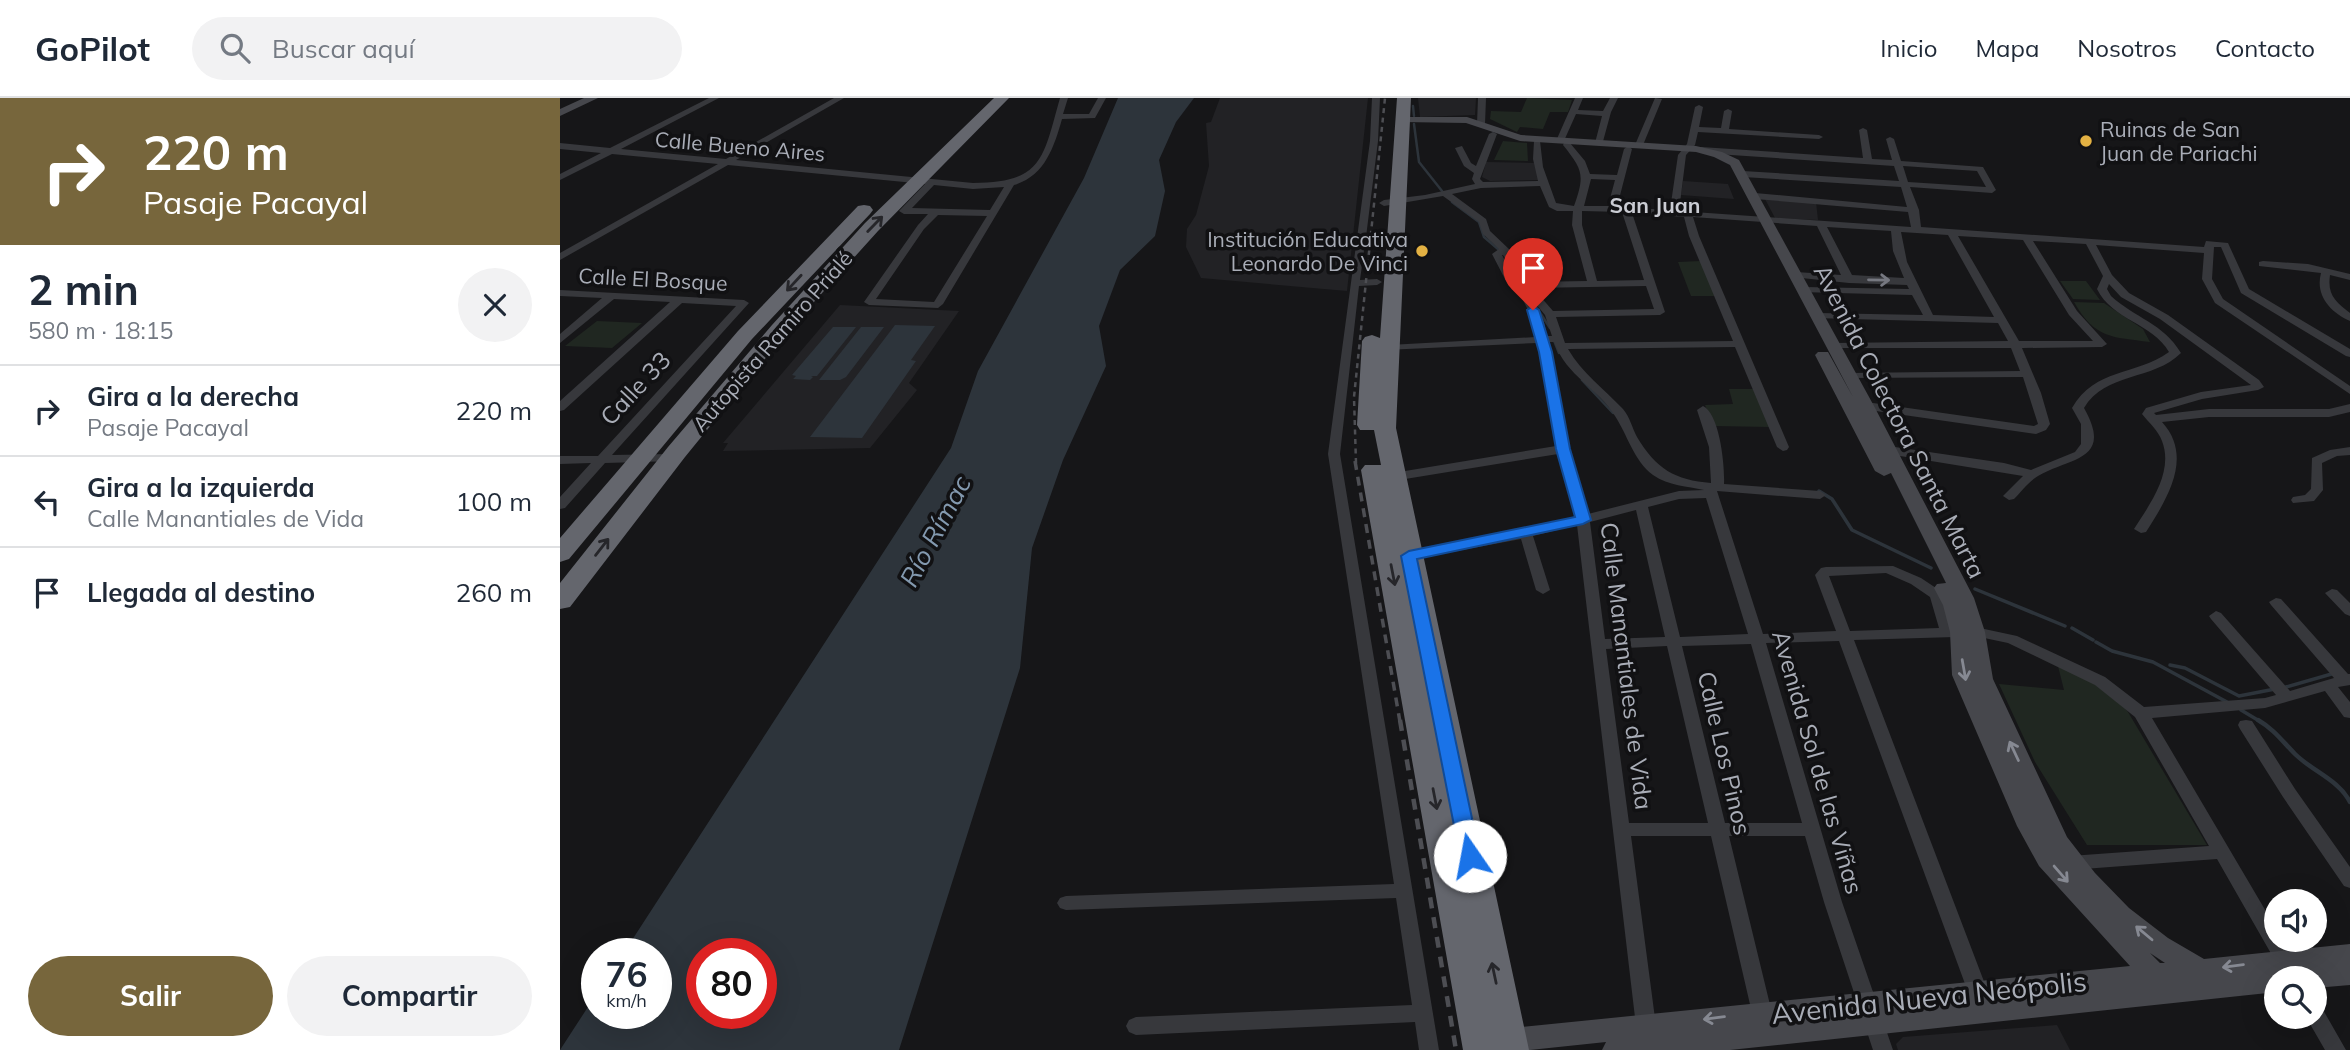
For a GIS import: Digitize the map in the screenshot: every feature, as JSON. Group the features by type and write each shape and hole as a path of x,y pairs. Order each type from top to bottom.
{"highway":[{"name":"Autopista Ramiro Prialé","path":"560,601 667,463 820,282 916,179 983,98"},
{"name":"Autopista Ramiro Prialé","path":"560,554 745,335 1002,98"},
{"path":"1392,98 1390,348 1385,428 1495,1046"},
{"path":"1404,98 1391,203 1371,240 1367,282 1368,428 1371,454 1495,1046"}],"street":[{"path":"560,113 593,98"},
{"path":"560,177 715,98"},
{"path":"560,257 840,98"},
{"path":"935,213 922,227 869,302 933,306 938,304 1010,185 1028,176 1043,163 1064,98"},
{"path":"1059,117 1092,116 1102,98"},
{"path":"1371,240 1376,98"},
{"path":"1480,124 1482,98"},
{"path":"1579,98 1564,143 1585,168 1586,176 1577,208 1577,223 1593,284"},
{"path":"1599,143 1606,114 1614,98"},
{"path":"1612,209 1620,178 1658,99"},
{"path":"1674,214 1699,107"},
{"path":"1725,131 1728,111"},
{"path":"1573,112 1606,114"},
{"name":"Avenida Colectora Santa Marta","path":"1403,121 1454,119 1480,124 1520,138 1689,150 1727,158 1735,163 1755,196 1760,219 1953,605 1961,632 1988,695 2057,841 2070,863 2099,895 2173,956 2201,970"},
{"name":"Avenida Colectora Santa Marta","path":"1403,121 1457,122 1514,141 1599,143 1634,147"},
{"path":"1774,122 1775,134"},
{"path":"1818,124 1824,158"},
{"path":"1695,129 1819,137"},
{"path":"1863,130 1868,162"},
{"path":"1481,185 1476,179 1493,134"},
{"path":"1890,139 1917,231"},
{"path":"1536,143 1535,154 1552,205 2210,250"},
{"name":"Calle Bueno Aires","path":"560,146 985,186 1010,185"},
{"path":"1459,148 1467,164 1479,172"},
{"path":"1689,150 1896,164 1940,163 1980,169 1992,190 1743,174"},
{"name":"Avenida Colectora Santa Marta","path":"1689,150 1726,165 1800,283 1964,598 1961,632 1963,675 2042,848 2087,905 2154,975"},
{"path":"1940,163 1954,188"},
{"path":"1586,176 1620,178"},
{"path":"916,179 904,211 993,212"},
{"path":"1391,203 1481,185 1544,183"},
{"path":"1446,194 1483,221 1486,232 1505,250 1525,285 1550,314 1560,342 1587,382 1619,412 1632,439 1656,471 1680,482 1712,489 1820,495"},
{"path":"1755,196 1913,210"},
{"path":"1550,314 1660,312 1626,210"},
{"path":"1688,215 1783,447"},
{"path":"1821,224 1849,280"},
{"path":"1896,230 1894,239 1929,317"},
{"path":"1866,406 2036,430 2044,424 2015,344 1952,234"},
{"path":"1833,346 2099,345 2102,342 2073,313 2027,239"},
{"path":"2091,243 2108,276 2125,295 2164,317 2255,382 2258,387 2201,396 2150,411 2148,414 2165,429 2172,473 2141,529"},
{"path":"2350,354 2245,291 2225,245 2209,243 2206,278 2209,288 2219,301 2350,391"},
{"name":"Calle Manantiales de Vida","path":"1505,250 1497,254 1512,283 1527,297 1543,340 1563,449 1583,520 1646,1026"},
{"path":"2263,264 2308,267 2350,277"},
{"path":"2326,272 2321,287 2324,296 2350,318"},
{"path":"2009,496 2032,474 2079,454 2087,444 2087,424 2078,408 2097,388 2113,377 2166,362 2175,352 2171,342 2153,327 2107,300 2102,289 2108,276"},
{"path":"1800,283 1849,280 1915,287"},
{"path":"1367,282 1347,340 1334,454 1429,1050"},
{"path":"1525,285 1651,283"},
{"path":"1800,283 1915,287"},
{"name":"Calle El Bosque","path":"560,293 744,303"},
{"path":"560,340 612,295"},
{"path":"560,407 680,299"},
{"name":"Calle 33","path":"560,505 744,303"},
{"path":"1818,316 2001,320"},
{"path":"1390,348 1543,340 1740,344"},
{"path":"1849,376 2027,373"},
{"path":"2156,419 2209,413 2329,413 2350,408"},
{"name":"Avenida Sol de las Viñas","path":"1703,410 1712,429 1716,449 1712,489 1833,902 1883,1050"},
{"path":"1392,477 1563,449"},
{"path":"1888,450 1991,465 2032,474"},
{"path":"2298,500 2309,498 2317,490 2316,461 2334,453 2350,451"},
{"path":"560,460 596,464 667,463"},
{"path":"560,470 596,464"},
{"path":"1409,556 1526,534 1712,489"},
{"name":"Calle Los Pinos","path":"1641,505 1762,1013"},
{"path":"1526,534 1543,590"},
{"path":"1961,632 1937,595 1916,581 1888,569 1826,571 1822,575 1847,635 1978,992"},
{"path":"2332,593 2350,611"},
{"path":"2141,713 2265,704 2348,680 2276,602"},
{"path":"2216,617 2287,697"},
{"path":"1600,644 1961,632 2012,639 2100,681 2141,713 2285,966"},
{"path":"2328,685 2350,713"},
{"path":"2246,725 2350,881"},
{"path":"1622,830 1813,829"},
{"path":"2070,863 2222,852"},
{"path":"1066,903 1405,891"},
{"name":"Avenida Nueva Neópolis","path":"2315,966 2350,955"},
{"name":"Avenida Nueva Neópolis","path":"1616,1050 1695,1046 1978,992 2201,970 2264,973"},
{"name":"Avenida Nueva Neópolis","path":"2327,974 2350,974"},
{"name":"Avenida Nueva Neópolis","path":"1495,1046 1762,1013 1871,1013 2264,976"},
{"path":"1136,1027 1423,1013"},
{"path":"2324,1029 2336,1050"}],"shaded area":[{"path":"1220,98 1368,98 1347,291 1201,278 1186,247 1187,229 1196,215 1209,166 1206,123 1211,122"},
{"path":"1418,98 1476,98 1475,115 1420,117"},
{"path":"1527,98 1572,100 1568,112 1550,112 1543,129 1520,127 1517,132 1490,119 1491,111 1521,112"},
{"path":"1503,141 1527,143 1528,161 1494,160"},
{"path":"1486,162 1534,163 1539,180 1490,181 1482,177"},
{"path":"1683,181 1728,184 1734,199 1681,195"},
{"path":"1765,199 1816,202 1818,220 1775,218"},
{"path":"1701,261 1716,296 1691,296 1678,262"},
{"path":"2060,281 2086,281 2100,300 2073,299"},
{"path":"2074,302 2104,303 2143,329 2150,342 2115,337 2097,330"},
{"path":"840,305 959,311 909,383 917,390 870,448 723,451 728,443 723,443"},
{"path":"597,321 642,323 612,348 565,346"},
{"path":"1729,389 1754,389 1770,427 1714,426 1705,405 1733,404"},
{"path":"2058,666 2106,686 2128,712 2207,845 2087,845 2035,762 1999,684 2064,690"},
{"path":"2057,1025 2070,1050 1898,1050 1896,1044 1903,1037"}],"water":[{"name":"Río Rímac","path":"1118,98 1194,98 1176,122 1159,160 1165,191 1155,236 1120,270 1099,326 1106,366 1063,460 1032,548 1020,668 899,1050 560,1050 581,1018 581,1029 672,1029 672,938 633,938 951,448 978,371 1084,178"},
{"path":"895,325 935,326 911,360 916,361 862,438 810,437"},
{"path":"833,327 856,327 817,376 811,376 813,377 810,380 793,379 796,376 792,375"},
{"path":"861,327 884,327 846,377 840,380 819,380"}],"waterway":[{"path":"1413,106 1414,116"},
{"path":"1414,124 1419,162 1442,191"},
{"path":"1452,202 1479,222 1484,237 1498,249"},
{"path":"1535,305 1550,328"},
{"path":"1553,338 1559,353"},
{"path":"1582,380 1613,413"},
{"path":"1819,491 1832,499 1852,530 1931,568"},
{"path":"1975,589 2065,626"},
{"path":"2072,628 2093,640"},
{"path":"2096,642 2112,651 2153,662 2227,702"},
{"path":"2170,665 2185,668 2239,696 2275,689"},
{"path":"2286,687 2335,673"},
{"path":"2241,710 2259,721"},
{"path":"2259,721 2302,760 2339,788 2350,802"}],"railway":[{"path":"1356,463 1354,397 1385,98"},
{"path":"1355,461 1400,722"},
{"path":"1400,720 1456,1050"}],"place":[{"name":"Ruinas de San Juan de Pariachi","path":"2086,141"},
{"name":"Institución Educativa Leonardo De Vinci","path":"1422,251"}],"district":[{"name":"San Juan","path":"1655,205"}],"route":[{"path":"1470,856 1409,556 1526,534 1583,520 1563,449 1539,323 1533,310"}]}
